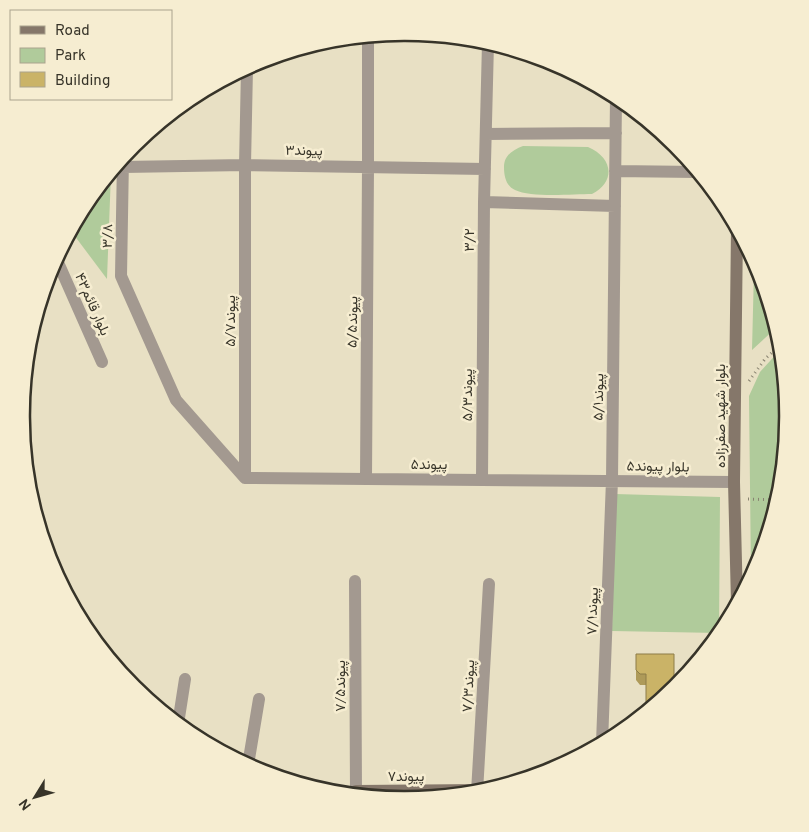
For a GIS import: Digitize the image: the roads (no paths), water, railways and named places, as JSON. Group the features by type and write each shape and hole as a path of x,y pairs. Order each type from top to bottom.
{"street":[{"name":"پیوند۵/۵","path":"366,478 368,44"},
{"name":"۳/۲","path":"483,311 488,51"},
{"name":"پیوند۵/۷","path":"245,478 247,76"},
{"name":"پیوند۵/۱","path":"612,480 616,107"},
{"path":"486,134 616,133"},
{"name":"پیوند۳","path":"129,163 485,169"},
{"name":"۳/۸","path":"123,169 121,276 176,400 245,478"},
{"path":"615,171 688,172"},
{"path":"484,202 615,206"},
{"name":"بلوار شهید صفرزاده","path":"737,244 734,401 737,589"},
{"name":"بلوار قائم۴۳","path":"61,269 102,362"},
{"name":"پیوند۵/۳","path":"482,479 483,311"},
{"name":"پیوند۵","path":"245,478 612,480"},
{"name":"بلوار پیوند۵","path":"612,480 734,482"},
{"name":"پیوند۷/۱","path":"602,734 612,480"},
{"name":"پیوند۷/۵","path":"355,581 356,787"},
{"name":"پیوند۷/۳","path":"480,782 489,584"},
{"path":"179,715 185,679"},
{"path":"249,757 259,699"}]}
